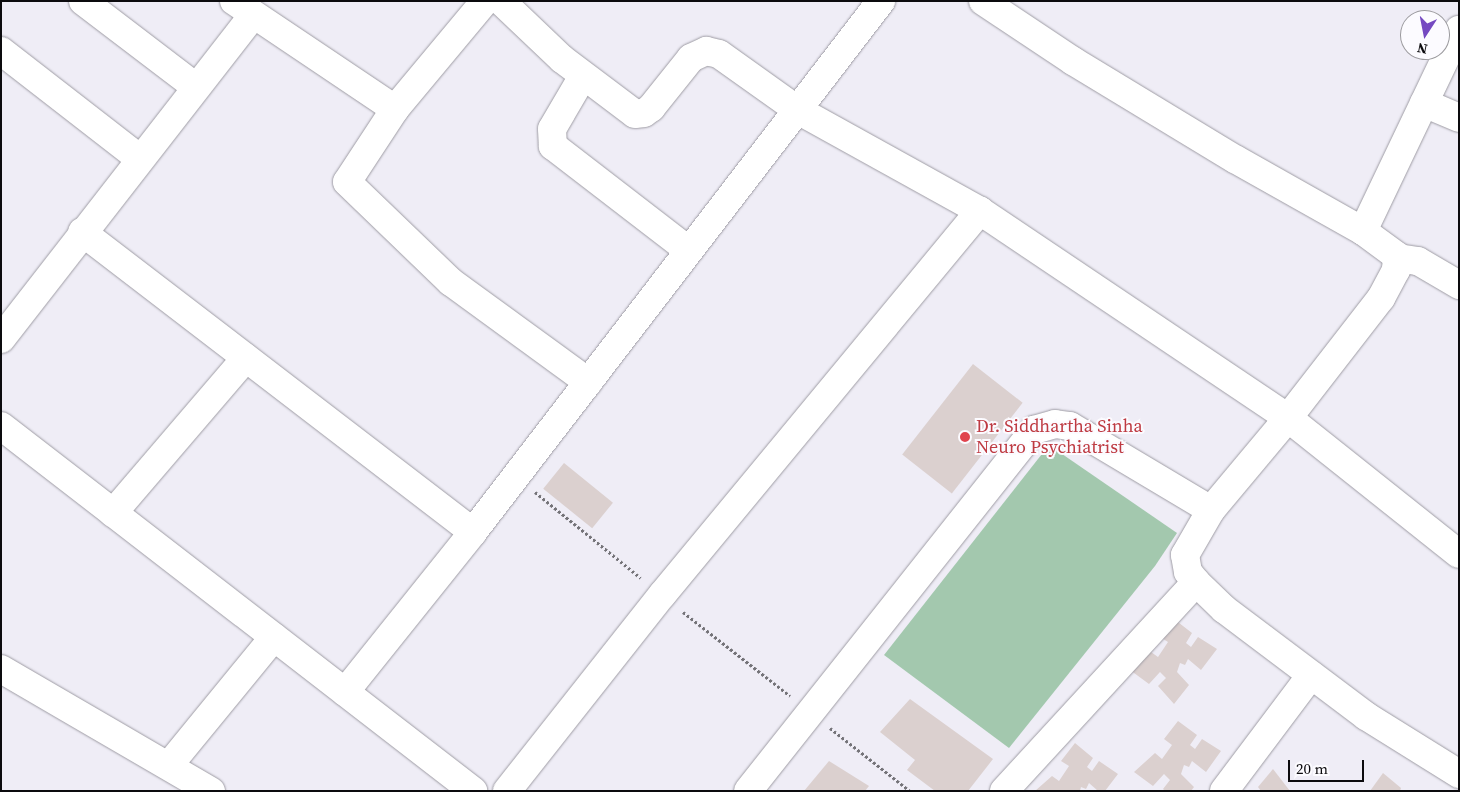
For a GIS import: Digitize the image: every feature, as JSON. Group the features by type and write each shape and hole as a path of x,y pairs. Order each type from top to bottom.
{"street":[{"path":"83,1 196,86"},
{"path":"485,1 395,109 346,182 451,282 588,382"},
{"path":"501,1 583,76 639,115 651,108 691,58 699,53 713,52 796,109 980,211 1288,418 1459,554"},
{"path":"345,692 473,532 796,109 881,1"},
{"path":"984,1 1073,60 1235,159 1363,231 1398,258 1418,261 1459,286"},
{"path":"1,339 138,158 196,86 243,9 395,109"},
{"path":"1363,231 1459,30"},
{"path":"1,51 138,158"},
{"path":"583,76 552,129 552,146 688,250"},
{"path":"1424,103 1459,118"},
{"path":"507,791 674,580 980,211"},
{"path":"82,232 473,532"},
{"path":"1398,258 1396,270 1381,298 1288,418 1211,510 1185,555 1188,572 1224,609 1366,716 1459,774"},
{"path":"114,513 246,358"},
{"path":"748,791 812,714 1034,430 1055,424 1070,426 1211,510"},
{"path":"1,426 473,791"},
{"path":"1004,791 1196,582"},
{"path":"170,764 274,637"},
{"path":"1,669 170,764 211,791"},
{"path":"1224,791 1311,675"}],"path":[{"path":"812,714 910,791"}],"green space":[{"path":"1049,445 1177,533 1155,566 1009,748 884,655"}],"building":[{"path":"973,364 1023,403 952,493 902,455"},
{"path":"564,463 613,503 592,528 543,489"},
{"path":"1174,619 1192,633 1186,643 1191,647 1198,637 1217,649 1201,670 1188,659 1185,665 1180,663 1177,672 1189,685 1174,704 1158,686 1166,678 1160,672 1149,684 1130,670 1151,652 1158,657 1168,642 1160,637"},
{"path":"910,699 993,759 968,791 935,791 907,770 915,760 880,732"},
{"path":"1178,721 1197,735 1190,745 1195,749 1202,739 1221,751 1206,772 1192,761 1189,767 1184,765 1181,774 1194,787 1191,791 1165,791 1163,789 1170,780 1164,774 1153,786 1134,772 1155,753 1162,759 1172,745 1164,739"},
{"path":"1075,743 1093,758 1087,767 1092,771 1099,761 1118,774 1105,791 1098,791 1089,783 1086,789 1081,787 1080,791 1035,791 1052,776 1059,781 1069,766 1061,761"},
{"path":"829,761 869,786 865,791 804,791"},
{"path":"1273,769 1290,791 1261,791 1258,787"},
{"path":"1383,773 1401,788 1400,791 1370,791"}],"place":[{"name":"Dr. Siddhartha Sinha Neuro Psychiatrist","path":"965,437"}]}
